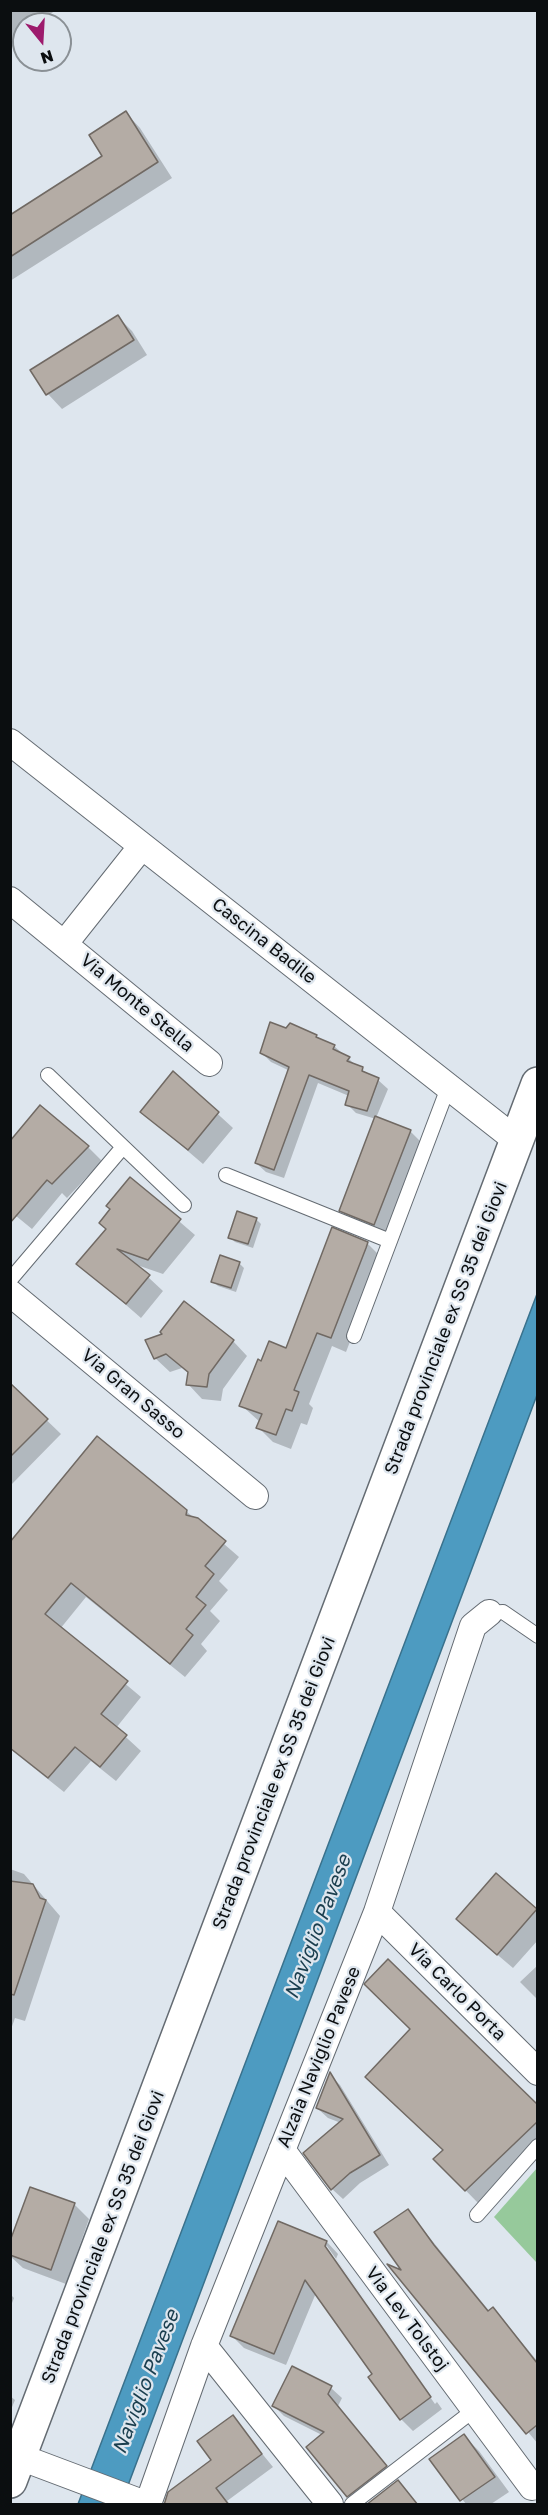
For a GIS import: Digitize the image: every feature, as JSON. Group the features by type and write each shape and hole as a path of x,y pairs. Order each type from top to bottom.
{"main road":[{"name":"Strada provinciale ex SS 35 dei Giovi","path":"15,2469 537,1084"}],"street":[{"name":"Cascina Badile","path":"10,742 449,1085 516,1140"},
{"name":"Via Monte Stella","path":"65,943 142,846"},
{"name":"Via Monte Stella","path":"10,900 209,1063"},
{"name":"Via Gran Sasso","path":"10,1293 255,1496"},
{"name":"Alzaia Naviglio Pavese","path":"142,2503 376,1912 473,1626 489,1613"},
{"name":"Via Carlo Porta","path":"376,1912 537,2072"},
{"name":"Via Lev Tolstoj","path":"282,2150 532,2487"},
{"path":"204,2346 330,2505"},
{"path":"15,2469 70,2476 142,2503"}],"lane":[{"path":"48,1075 184,1205"},
{"path":"354,1336 449,1085"},
{"path":"10,1281 123,1147"},
{"path":"226,1175 390,1240"},
{"path":"489,1613 503,1612 537,1636"},
{"path":"477,2215 537,2146"},
{"path":"352,2505 474,2410"}],"green space":[{"path":"537,2168 537,2263 494,2217"}],"water":[{"name":"Naviglio Pavese","path":"537,1294 537,1395 121,2504 78,2504"}],"building":[{"path":"126,111 158,162 10,257 10,215 102,156 89,135"},
{"path":"118,315 134,340 46,395 30,370"},
{"path":"270,1022 286,1028 290,1023 317,1035 316,1037 335,1045 333,1049 350,1057 347,1061 363,1067 362,1071 379,1078 367,1111 345,1105 349,1091 309,1075 274,1170 255,1163 289,1067 260,1053"},
{"path":"173,1071 219,1112 188,1150 140,1112"},
{"path":"40,1105 89,1146 52,1184 47,1180 10,1223 10,1141"},
{"path":"375,1116 411,1130 374,1225 339,1211"},
{"path":"130,1177 181,1219 148,1260 117,1249 150,1275 126,1304 76,1264 106,1229 99,1223 110,1209 106,1206"},
{"path":"237,1211 257,1218 248,1244 228,1238"},
{"path":"332,1227 368,1242 331,1338 317,1333 294,1390 299,1392 292,1411 286,1409 276,1435 256,1428 262,1414 239,1406 258,1359 261,1361 269,1341 286,1348"},
{"path":"220,1255 240,1262 231,1288 211,1282"},
{"path":"184,1301 234,1340 209,1374 207,1387 186,1385 188,1372 166,1354 154,1359 145,1340 162,1334 160,1332"},
{"path":"10,1383 48,1419 10,1457"},
{"path":"97,1436 187,1510 186,1515 198,1518 226,1541 205,1566 214,1574 196,1597 206,1605 186,1629 193,1635 170,1664 71,1583 45,1614 128,1681 101,1714 127,1735 100,1767 75,1747 48,1778 10,1748 10,1542"},
{"path":"496,1873 537,1909 497,1955 456,1919"},
{"path":"10,1881 33,1884 40,1898 46,1900 14,1995 10,1994"},
{"path":"388,1959 537,2104 537,2122 465,2191 433,2159 443,2150 365,2077 410,2029 364,1984"},
{"path":"330,2072 380,2155 350,2173 331,2190 303,2153 343,2119 316,2108"},
{"path":"30,2187 75,2203 51,2270 10,2255 10,2241"},
{"path":"408,2209 488,2311 493,2307 537,2363 537,2425 526,2434 387,2264 401,2270 374,2232"},
{"path":"278,2221 327,2241 325,2246 431,2397 400,2420 368,2377 372,2374 305,2280 274,2354 230,2336"},
{"path":"292,2366 332,2386 328,2394 387,2466 347,2497 306,2447 324,2432 272,2406"},
{"path":"233,2415 262,2454 216,2488 229,2505 164,2505 168,2492 211,2460 197,2441"},
{"path":"464,2434 495,2477 460,2501 429,2459"},
{"path":"398,2480 418,2505 366,2505"}]}
